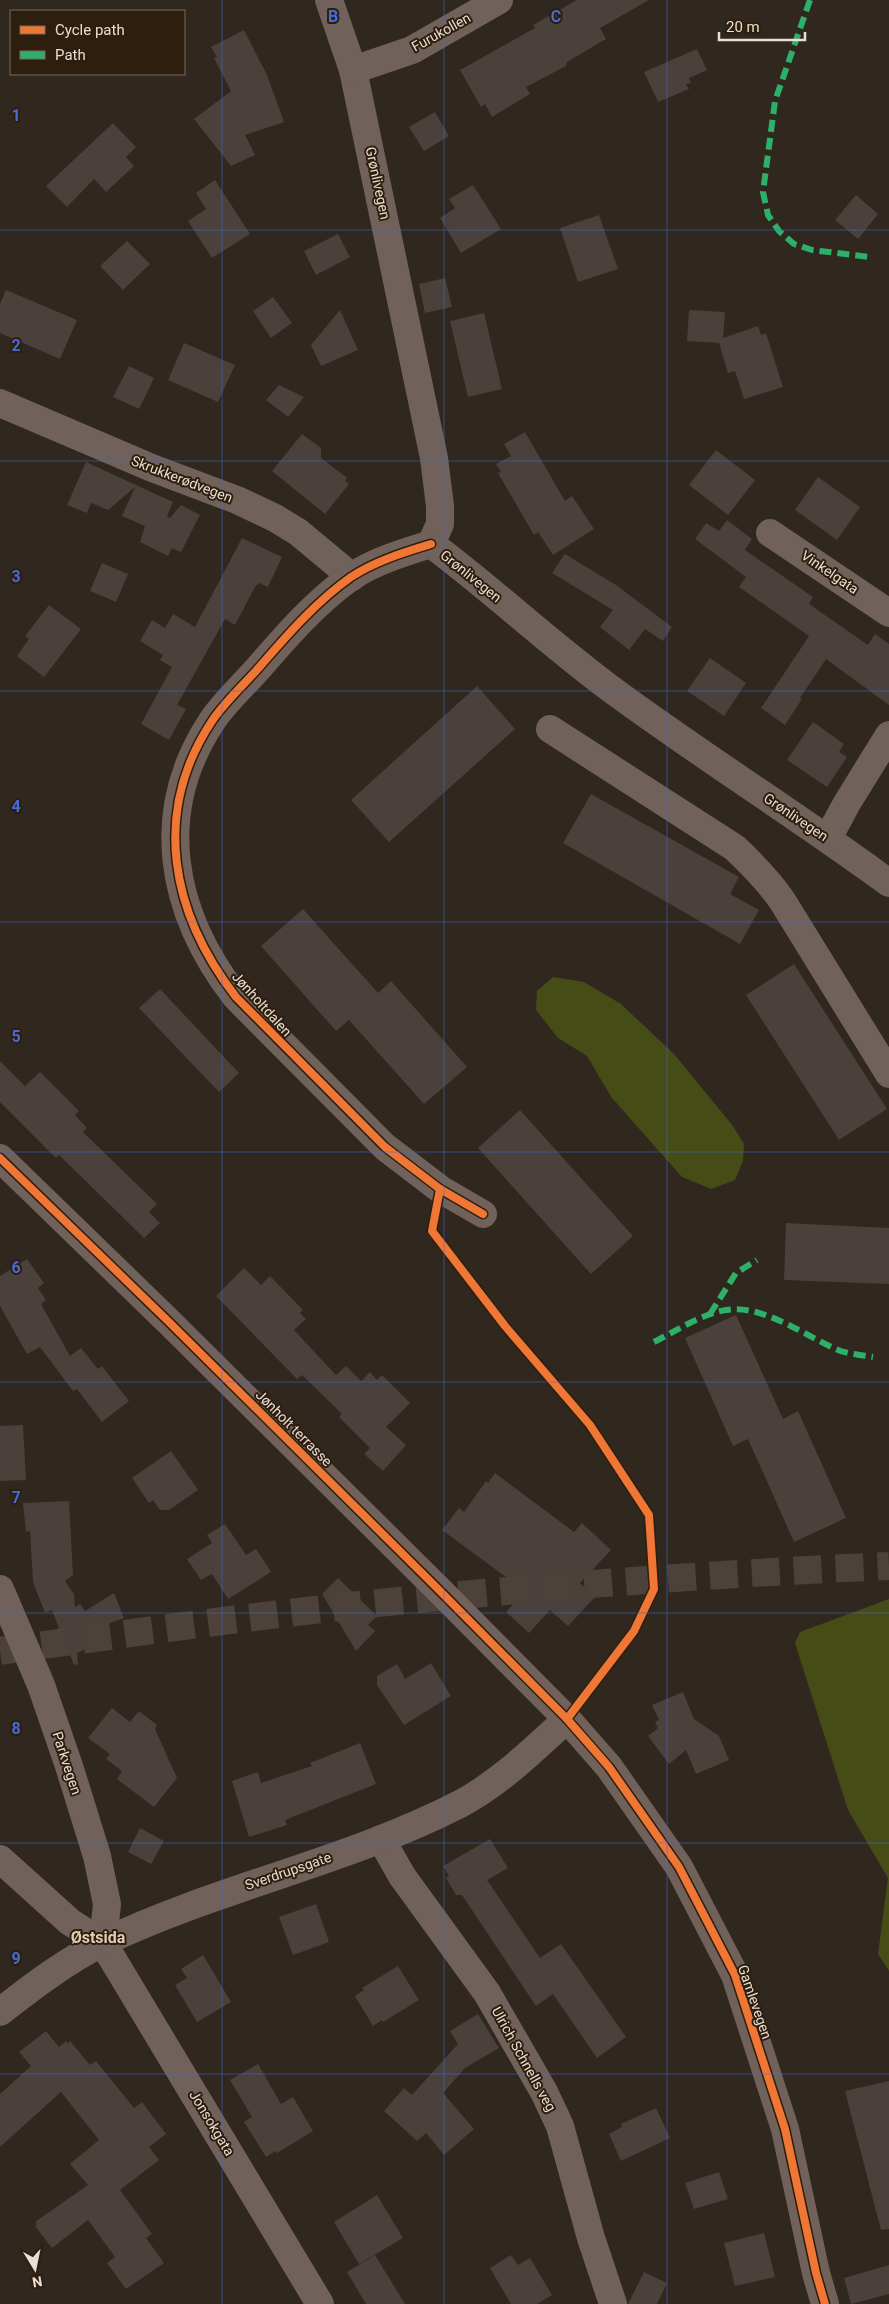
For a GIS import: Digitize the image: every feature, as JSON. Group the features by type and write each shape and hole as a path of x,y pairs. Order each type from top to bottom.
{"street":[{"name":"Grønlivegen","path":"329,0 354,70 434,458 440,506 440,524 431,544 470,573 540,634 614,692 828,838 889,883"},
{"name":"Furukollen","path":"354,70 412,50 499,0"},
{"name":"Skrukkerødvegen","path":"0,403 152,468 237,500 274,518 298,532 352,577"},
{"name":"Vinkelgata","path":"770,533 889,612"},
{"name":"Jønholtdalen","path":"431,544 387,560 352,577 312,610 233,694 213,720 199,744 179,796 175,821 179,877 192,925 217,972 236,997 385,1146 440,1189 483,1214"},
{"path":"550,729 735,848 769,881 889,1074"},
{"path":"828,838 889,735"},
{"name":"Jønholt terrasse","path":"0,1158 177,1330 567,1719"},
{"name":"Parkvegen","path":"0,1590 40,1685 69,1766 97,1856 107,1904 104,1943"},
{"name":"Sverdrupsgate","path":"0,2012 46,1977 104,1943 232,1890 381,1839 461,1803 505,1776 567,1719"},
{"name":"Gamlevegen","path":"567,1719 609,1767 678,1867 734,1975 785,2129 816,2273 825,2304"},
{"name":"Ulrich Schnells veg","path":"381,1839 402,1876 487,1993 544,2092 560,2126 591,2238 613,2304"},
{"path":"0,1859 15,1870 70,1922 104,1943"},
{"name":"Jonsokgata","path":"104,1943 320,2304"}],"green space":[{"path":"553,977 584,982 621,1004 674,1054 733,1126 744,1144 743,1161 735,1180 711,1189 682,1177 612,1098 587,1056 558,1038 536,1010 537,991"},
{"path":"889,1599 889,1971 878,1954 888,1878 848,1810 795,1643 800,1632"}],"building":[{"path":"577,0 649,0 600,28 606,39 567,62 566,66 526,87 530,94 492,117 485,104 481,107 460,70 535,28 533,25"},
{"path":"244,30 267,75 284,122 245,135 255,155 231,166 194,119 231,91 214,58 217,57 211,47"},
{"path":"697,49 707,70 689,78 691,83 686,84 689,89 658,102 644,72"},
{"path":"435,112 449,136 424,151 409,127"},
{"path":"113,123 136,147 126,157 134,166 106,192 94,179 67,207 46,186"},
{"path":"215,180 250,234 212,258 188,221 206,209 196,193"},
{"path":"473,185 501,229 461,253 440,218 455,208 449,199"},
{"path":"856,195 878,214 858,239 835,220"},
{"path":"599,215 618,269 578,282 560,228"},
{"path":"338,234 350,257 316,275 304,251"},
{"path":"127,241 150,264 123,290 100,266"},
{"path":"445,278 452,307 425,313 419,284"},
{"path":"6,290 77,320 60,359 0,333 0,304"},
{"path":"273,297 292,323 271,338 253,311"},
{"path":"340,310 358,350 321,366 311,345"},
{"path":"689,310 725,312 723,338 758,326 761,335 766,333 783,387 744,399 735,371 728,373 719,343 687,341"},
{"path":"484,313 502,389 468,397 450,321"},
{"path":"184,343 235,365 218,402 168,380"},
{"path":"129,366 154,378 139,409 113,397"},
{"path":"279,385 304,397 288,417 266,400"},
{"path":"525,432 565,501 572,496 594,529 553,555 538,532 534,535 498,473 501,472 496,464 511,456 504,444"},
{"path":"302,434 321,448 321,458 347,478 345,481 349,484 325,514 272,471"},
{"path":"716,450 755,480 728,515 689,485"},
{"path":"86,462 173,502 167,516 170,518 181,505 200,515 181,552 172,548 168,556 140,542 145,526 122,516 135,487 108,510 91,503 87,513 67,505"},
{"path":"818,477 860,507 837,540 795,510"},
{"path":"727,520 752,539 745,550 813,597 809,604 868,645 875,634 889,644 889,705 826,659 800,698 802,699 785,725 761,708 809,636 739,587 746,577 695,539 706,523 719,531"},
{"path":"242,538 282,557 268,587 259,583 255,587 235,625 225,619 177,705 186,709 169,740 141,724 172,667 160,660 163,655 140,641 152,620 165,628 173,614 195,627"},
{"path":"565,554 616,585 672,627 663,641 645,629 629,650 600,627 613,610 552,573"},
{"path":"102,563 128,574 116,602 90,591"},
{"path":"49,605 81,629 44,677 17,656 29,639 25,636"},
{"path":"710,658 746,683 724,716 687,691"},
{"path":"477,686 515,729 389,842 351,800"},
{"path":"813,722 844,744 839,752 847,757 827,787 787,760"},
{"path":"591,794 739,877 730,894 759,910 740,944 563,843"},
{"path":"303,909 378,993 391,981 467,1067 424,1104 349,1020 336,1031 261,946"},
{"path":"794,964 887,1109 839,1140 746,995"},
{"path":"160,989 239,1073 219,1092 139,1008"},
{"path":"0,1061 25,1086 40,1072 79,1111 75,1115 87,1128 83,1132 157,1204 149,1212 160,1223 144,1238 59,1155 56,1158 0,1102"},
{"path":"520,1110 633,1236 591,1274 478,1148"},
{"path":"786,1223 889,1228 889,1284 784,1280"},
{"path":"27,1259 44,1283 38,1288 46,1300 41,1304 70,1356 81,1348 98,1369 102,1366 129,1401 102,1422 77,1389 73,1391 40,1347 27,1354 0,1306 0,1276"},
{"path":"244,1268 261,1285 270,1276 303,1310 300,1313 306,1319 294,1330 336,1375 346,1366 361,1381 370,1372 377,1380 382,1375 410,1403 386,1427 406,1445 383,1471 364,1454 370,1448 339,1417 342,1414 302,1375 297,1379 216,1296"},
{"path":"736,1315 783,1419 798,1411 846,1518 794,1542 748,1439 733,1446 685,1338"},
{"path":"23,1425 26,1480 0,1481 0,1426"},
{"path":"171,1451 198,1490 169,1510 160,1510 153,1500 149,1503 132,1478"},
{"path":"495,1473 574,1532 582,1523 611,1550 580,1583 595,1597 568,1626 550,1610 529,1633 506,1612 525,1591 442,1530 459,1508 464,1512 486,1481 488,1483"},
{"path":"69,1501 73,1575 65,1581 74,1594 75,1607 80,1604 85,1611 114,1593 124,1618 105,1625 111,1639 77,1653 78,1664 74,1665 65,1642 48,1649 43,1638 59,1628 52,1610 45,1613 33,1582 30,1531 26,1532 23,1503"},
{"path":"225,1524 246,1555 256,1549 271,1572 228,1599 212,1574 201,1580 187,1559 212,1543 207,1535"},
{"path":"338,1578 377,1616 368,1625 375,1631 356,1651 322,1594"},
{"path":"431,1663 451,1696 404,1725 377,1685 377,1676 397,1664 405,1679"},
{"path":"683,1692 694,1719 719,1736 729,1760 696,1774 686,1750 669,1764 648,1736 658,1728 655,1722 659,1720 652,1705"},
{"path":"112,1708 130,1722 139,1711 157,1725 155,1729 177,1778 154,1807 117,1779 122,1771 106,1759 110,1754 88,1738"},
{"path":"360,1743 376,1784 285,1820 287,1825 249,1837 232,1781 258,1772 261,1783 312,1766 310,1763"},
{"path":"140,1828 164,1841 151,1864 128,1852"},
{"path":"490,1839 508,1868 487,1880 540,1958 561,1944 626,2037 597,2058 553,1994 536,2006 462,1895 456,1895 446,1878 449,1876 443,1866"},
{"path":"316,1904 329,1942 293,1955 279,1917"},
{"path":"203,1955 231,2002 197,2022 175,1985 187,1978 181,1969"},
{"path":"398,1966 419,2000 373,2026 355,1996 364,1990 362,1988"},
{"path":"478,2014 499,2048 465,2068 443,2093 474,2129 444,2155 426,2133 417,2141 384,2111 404,2088 412,2095 458,2044 450,2031"},
{"path":"46,2031 59,2047 66,2041 68,2044 70,2041 90,2065 96,2061 134,2108 142,2102 166,2134 149,2147 159,2160 120,2190 152,2234 146,2238 164,2263 126,2289 107,2263 115,2257 88,2220 52,2248 35,2226 37,2224 35,2222 88,2185 70,2164 99,2140 61,2092 0,2147 0,2094 31,2066 19,2052"},
{"path":"258,2064 281,2104 293,2097 313,2131 277,2153 276,2151 266,2157 244,2122 252,2117 230,2080"},
{"path":"889,2081 889,2229 881,2230 845,2091"},
{"path":"656,2108 670,2138 621,2161 609,2134 622,2127 621,2124"},
{"path":"719,2172 728,2199 694,2209 685,2183"},
{"path":"377,2195 403,2238 359,2264 334,2222"},
{"path":"764,2233 775,2277 735,2286 724,2243"},
{"path":"375,2255 405,2304 366,2304 347,2272"},
{"path":"511,2255 518,2265 530,2258 552,2295 537,2304 511,2304 490,2268"},
{"path":"889,2265 889,2294 851,2304 844,2278"},
{"path":"644,2272 667,2283 657,2304 628,2304"}],"tunnel":[{"path":"0,1651 262,1616 419,1599 654,1580 889,1566"}],"marked path":[{"path":"810,0 775,101 763,192 768,215 779,231 794,244 812,250 870,257"},
{"path":"710,1314 736,1273 757,1260"},
{"path":"654,1342 707,1315 726,1310 740,1309 783,1322 840,1351 873,1357"}],"cycle path":[{"path":"431,544 370,566 339,586 293,629 218,713 193,756 181,791 176,827 177,862 184,897 196,931 214,965 236,997 385,1147 440,1189 483,1214"},
{"path":"0,1158 170,1323 436,1587 567,1719 609,1767 679,1867 735,1975 785,2129 816,2273 825,2304"},
{"path":"440,1189 432,1231 505,1326 590,1425 649,1515 654,1589 634,1631 567,1719"}],"district":[{"name":"Østsida","path":"98,1937"}]}
